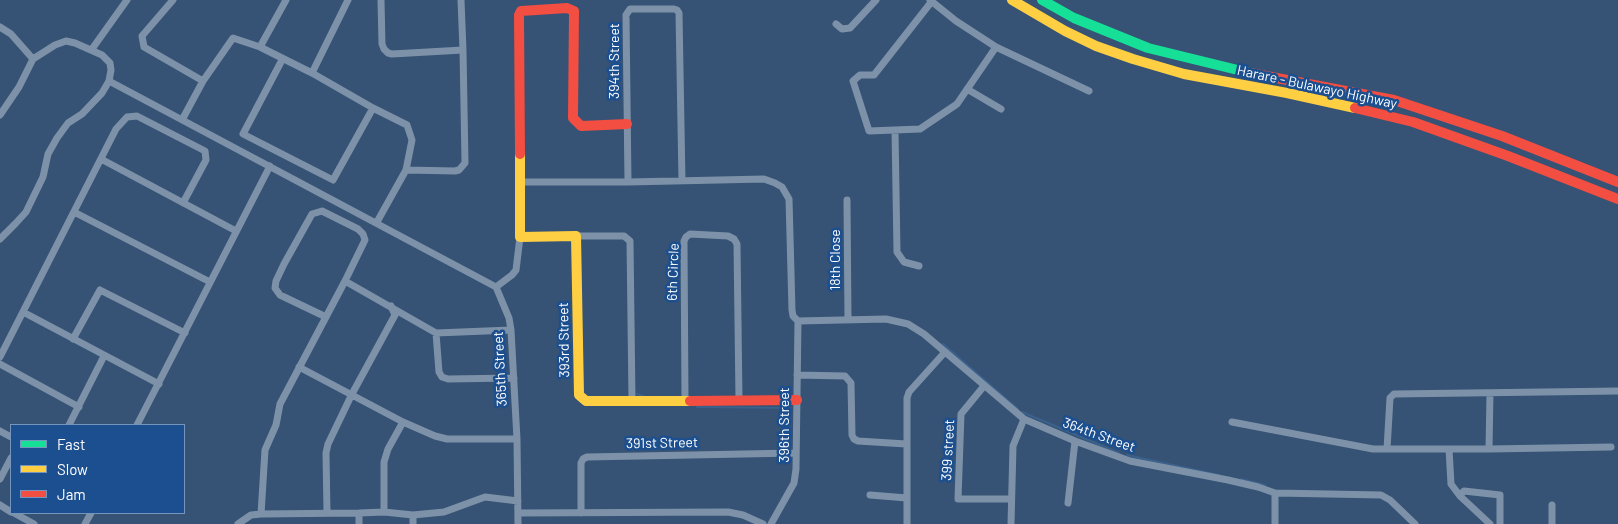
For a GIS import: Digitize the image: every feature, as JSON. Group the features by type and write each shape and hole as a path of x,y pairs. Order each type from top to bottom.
{"main road":[{"name":"Harare - Bulawayo Highway","path":"1012,0 1065,31 1096,46 1133,59 1184,74 1288,93 1413,122 1508,156 1618,199"},
{"name":"Harare - Bulawayo Highway","path":"1042,0 1083,22 1148,48 1233,70 1394,100 1502,136 1618,182"},
{"path":"576,236 520,237 519,15 521,11 567,8 574,11 573,118 581,126 627,124"},
{"name":"393rd Street","path":"576,236 578,393 581,398 586,401 685,399 796,400"}],"street":[{"path":"92,50 127,0"},
{"path":"173,0 142,36 144,47 203,81"},
{"path":"260,47 286,0"},
{"path":"312,74 348,0"},
{"path":"381,0 382,44 388,53 463,50"},
{"path":"406,170 455,171 459,170 464,163 461,0"},
{"path":"836,24 842,29 850,28 876,0"},
{"path":"996,47 957,104 920,129 869,131 853,81 860,75 874,75 931,1 956,21 996,47 1089,91"},
{"name":"394th Street","path":"628,182 626,15 630,8 677,10 679,13 682,181"},
{"path":"0,27 11,34 33,59"},
{"path":"182,120 203,81 233,38 260,47 312,74 407,125 412,140 406,170 377,222"},
{"path":"0,115 19,87 33,59 66,40 102,55 110,63 111,70 102,93 82,114 68,123 57,138 48,154 43,177 26,212 0,239"},
{"path":"282,60 243,134 333,180 373,108"},
{"path":"108,81 377,222 496,287 516,270 520,237"},
{"path":"967,89 1001,109"},
{"path":"0,357 116,129 127,117 137,116 205,151 206,160 183,203"},
{"path":"894,130 897,252 904,262 919,266"},
{"path":"101,159 236,231"},
{"path":"139,424 270,166"},
{"name":"396th Street","path":"521,182 764,179 782,187 789,199 792,310 793,316 798,321 796,469 794,483 771,524"},
{"name":"18th Close","path":"847,200 848,320"},
{"path":"261,514 265,450 276,425 280,404 299,367 326,317 345,281 365,240 365,236 358,229 325,211 318,211 312,214 284,264 276,281 275,288 280,295 326,317"},
{"path":"74,212 210,282"},
{"name":"6th Circle","path":"685,399 684,241 690,234 728,236 734,239 737,244 739,400"},
{"path":"576,236 624,236 630,241 632,400"},
{"path":"345,281 436,333 511,330"},
{"name":"365th Street","path":"496,287 510,318 514,378 518,524"},
{"path":"73,339 100,290 185,333"},
{"path":"327,513 326,452 328,444 394,315 391,306"},
{"path":"23,312 160,384"},
{"name":"364th Street","path":"798,321 886,319 908,324 924,334 1024,420 1074,440 1130,460 1236,482 1275,493 1381,495 1390,500 1415,524"},
{"path":"436,333 438,372 442,377 448,379 514,378"},
{"path":"907,524 906,444 908,395 945,352"},
{"path":"70,424 104,356"},
{"path":"0,364 79,407"},
{"path":"299,367 403,422 435,436 447,439 516,439"},
{"path":"797,375 845,376 851,383 852,435 854,439 858,441 906,444"},
{"name":"399 street","path":"984,386 961,414 958,499 1011,498"},
{"path":"1387,449 1390,398 1394,394 1618,391"},
{"path":"1489,449 1490,393"},
{"path":"1011,524 1013,446 1024,420"},
{"path":"384,512 384,462 388,449 403,422"},
{"path":"1232,422 1373,450 1611,447"},
{"path":"1068,503 1074,440"},
{"path":"1449,449 1451,484 1460,496 1490,524"},
{"name":"391st Street","path":"581,513 581,463 586,456 796,453"},
{"path":"0,479 10,460"},
{"path":"1460,496 1464,491 1500,495 1500,524"},
{"path":"1274,524 1275,493"},
{"path":"870,494 907,498"},
{"path":"238,524 251,515 261,514 359,514 384,512 413,515 444,512 486,497 518,502"},
{"path":"1552,505 1552,524"},
{"path":"518,513 728,512 763,524"},
{"path":"16,514 34,524"},
{"path":"359,514 359,524"},
{"path":"413,515 413,524"}],"waterway":[{"path":"943,344 1018,409"},
{"path":"637,394 643,396"},
{"path":"697,407 790,408"},
{"path":"1022,412 1119,453"},
{"path":"1127,455 1219,475"},
{"path":"1241,479 1265,485"}],"traffic: fast":[{"path":"1042,0 1074,18 1148,48 1250,73"}],"traffic: slow":[{"path":"1012,0 1065,31 1096,46 1133,59 1184,74 1355,108"},
{"path":"520,154 520,237 576,236 579,395 586,401 690,401"}],"traffic: jam":[{"path":"520,154 519,15 521,11 567,8 574,11 573,118 581,126 627,124"},
{"path":"1250,73 1394,100 1502,136 1618,182"},
{"path":"1355,108 1413,122 1508,156 1618,199"},
{"path":"690,401 797,400"}]}
